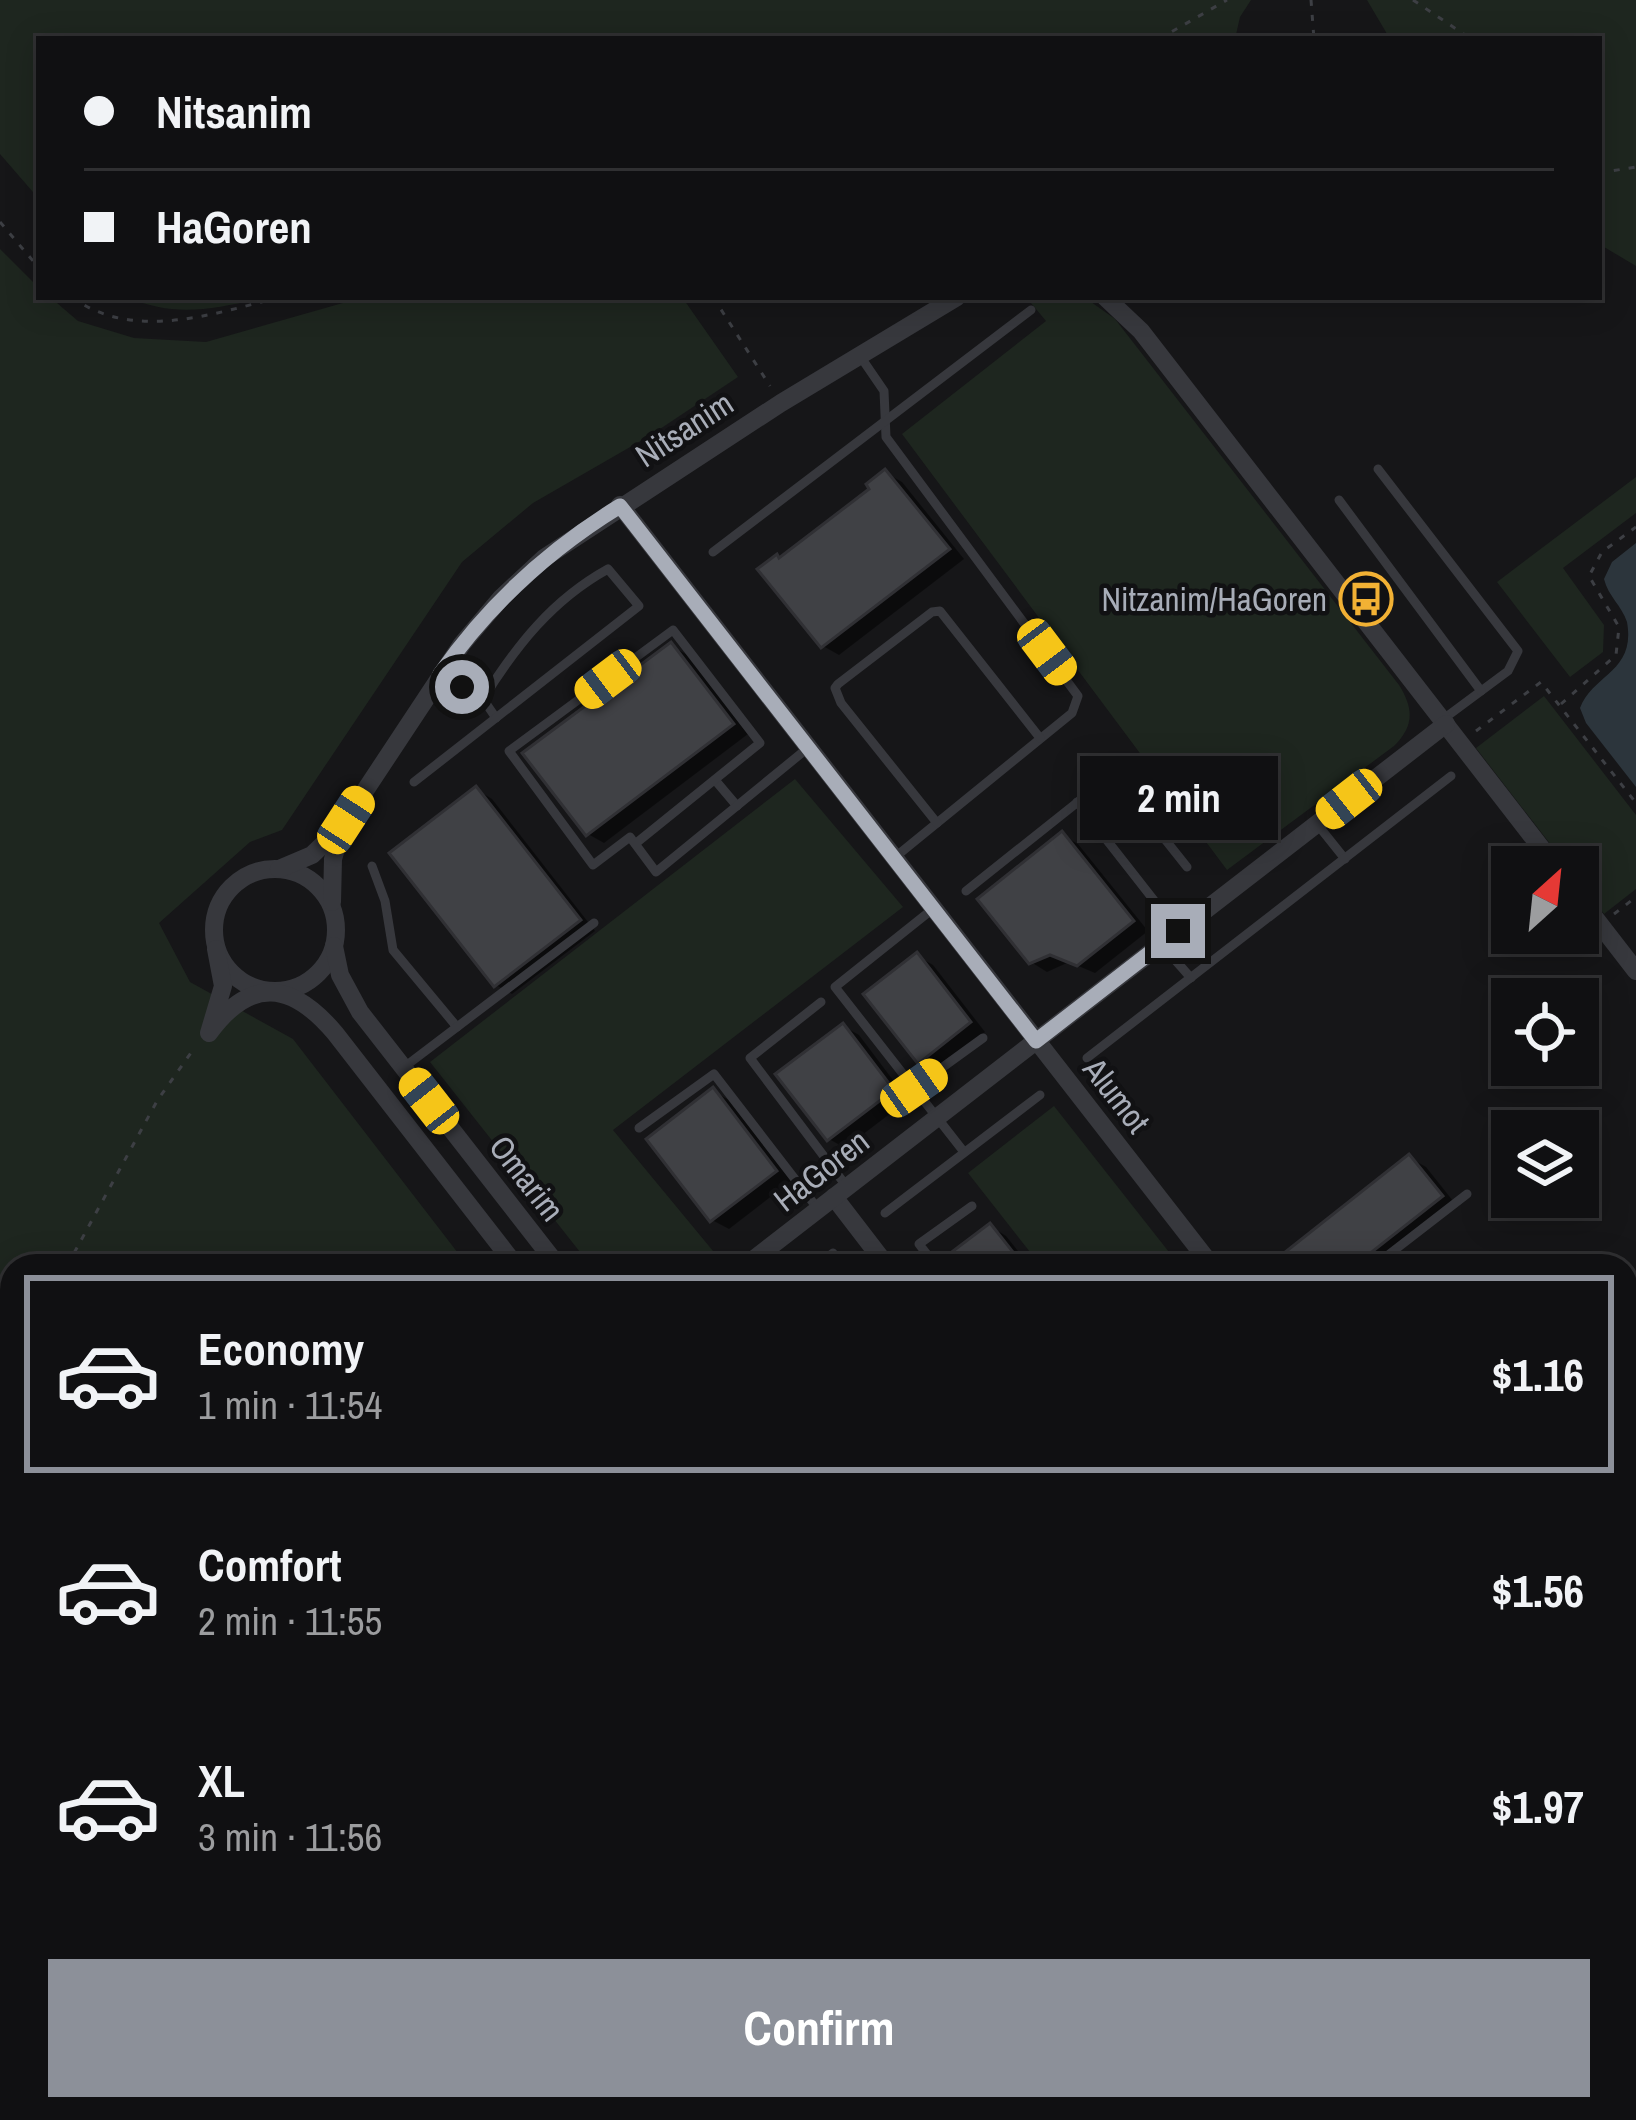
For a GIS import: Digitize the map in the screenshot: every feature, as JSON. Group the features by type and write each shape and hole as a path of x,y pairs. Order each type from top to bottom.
{"street":[{"name":"Nitsanim","path":"279,868 320,849 346,820 440,674 522,577 568,539 952,300"},
{"path":"1108,300 1142,331 1540,846"},
{"name":"Alumot","path":"620,506 1203,1254"},
{"name":"HaGoren","path":"761,1254 1444,722"},
{"name":"Nitsanim","path":"333,911 333,860 346,820"},
{"path":"279,868 313,882 333,911 334,946 314,977 294,988 254,993 238,1001 209,1033 223,986 215,914 226,891 255,871 279,868"},
{"path":"1600,925 1636,970"},
{"name":"Omarim","path":"334,946 347,993 549,1254"},
{"path":"216,949 236,978 270,991"},
{"name":"Omarim","path":"270,991 298,1000 326,1023 507,1254"},
{"path":"833,1198 877,1254"}],"lane":[{"path":"713,552 1031,310"},
{"path":"860,356 884,391 886,437 1078,695 1072,713 894,858"},
{"path":"1378,469 1515,644 1514,664 1444,722"},
{"path":"1339,500 1481,692"},
{"path":"413,782 639,606 608,569 588,580 537,623 483,699"},
{"path":"937,823 841,704 838,684 932,612 940,611 1040,738"},
{"path":"635,844 760,743 673,630 509,751 593,865 630,837 635,844 656,872 809,747"},
{"path":"440,674 483,699 496,718"},
{"path":"966,891 1113,774 1187,867"},
{"path":"1088,1058 1451,776"},
{"path":"715,780 737,806"},
{"path":"1077,802 1178,931"},
{"path":"1318,824 1345,859"},
{"path":"371,866 385,901 393,950 457,1027"},
{"path":"934,908 835,987 964,1153"},
{"path":"404,1068 593,922"},
{"path":"1161,944 1191,978"},
{"path":"821,1002 750,1058 833,1198"},
{"path":"914,1088 983,1038"},
{"path":"639,1128 714,1074 833,1198"},
{"path":"885,1214 1040,1095"},
{"path":"1390,1254 1468,1195"},
{"path":"927,1254 919,1244 972,1206"}],"path":[{"path":"1164,36 1227,0"},
{"path":"1311,0 1314,36"},
{"path":"1412,0 1466,36"},
{"path":"1602,173 1636,167"},
{"path":"0,222 36,264"},
{"path":"78,300 109,317 149,322 214,314 268,300"},
{"path":"715,300 781,403"},
{"path":"1560,706 1616,655 1619,627 1589,576 1602,552 1636,527"},
{"path":"1460,743 1541,682 1636,803"},
{"path":"1600,925 1636,897"},
{"path":"74,1254 157,1101 185,1056 209,1033"}],"shaded area":[{"path":"0,0 1251,0 1236,36 36,36 36,196 0,154"},
{"path":"1367,0 1636,0 1636,266 1602,246 1602,36 1388,36"},
{"path":"0,249 36,285 36,300 54,300 78,321 134,338 206,342 353,300 684,300 738,377 651,435 533,503 462,562 282,830 250,842 159,923 190,982 293,1039 459,1254 0,1254"},
{"path":"135,300 253,300 180,310"},
{"path":"1028,300 1088,300 1115,319 1399,685 1407,702 1408,724 1394,746 1227,870 902,434 1046,321"},
{"path":"1636,477 1636,513 1563,568 1604,625 1603,652 1570,677 1497,582"},
{"path":"1636,543 1636,787 1586,723 1580,708 1625,652 1627,622 1604,579 1612,562"},
{"path":"1544,696 1636,815 1636,889 1604,914 1599,907 1599,846 1552,846 1476,748"},
{"path":"795,779 903,907 613,1130 716,1254 582,1254 430,1062"},
{"path":"1054,1106 1171,1254 1032,1254 968,1173"}],"building":[{"path":"885,469 950,549 821,648 757,569 777,554 779,558 869,489 866,484"},
{"path":"671,642 734,724 586,836 522,753"},
{"path":"476,786 581,920 494,987 389,853"},
{"path":"1062,831 1134,921 1077,966 1050,955 1029,964 977,899"},
{"path":"917,952 971,1022 918,1064 863,994"},
{"path":"843,1023 894,1090 827,1141 775,1074"},
{"path":"713,1087 777,1171 710,1222 646,1139"},
{"path":"1409,1154 1443,1196 1369,1254 1284,1253"},
{"path":"990,1223 1015,1254 955,1254 953,1251"}],"place":[{"name":"Nitzanim/HaGoren","path":"1366,599"}],"route":[{"path":"462,687 440,674 481,620 544,557 620,506 1036,1041 1178,931"}]}
